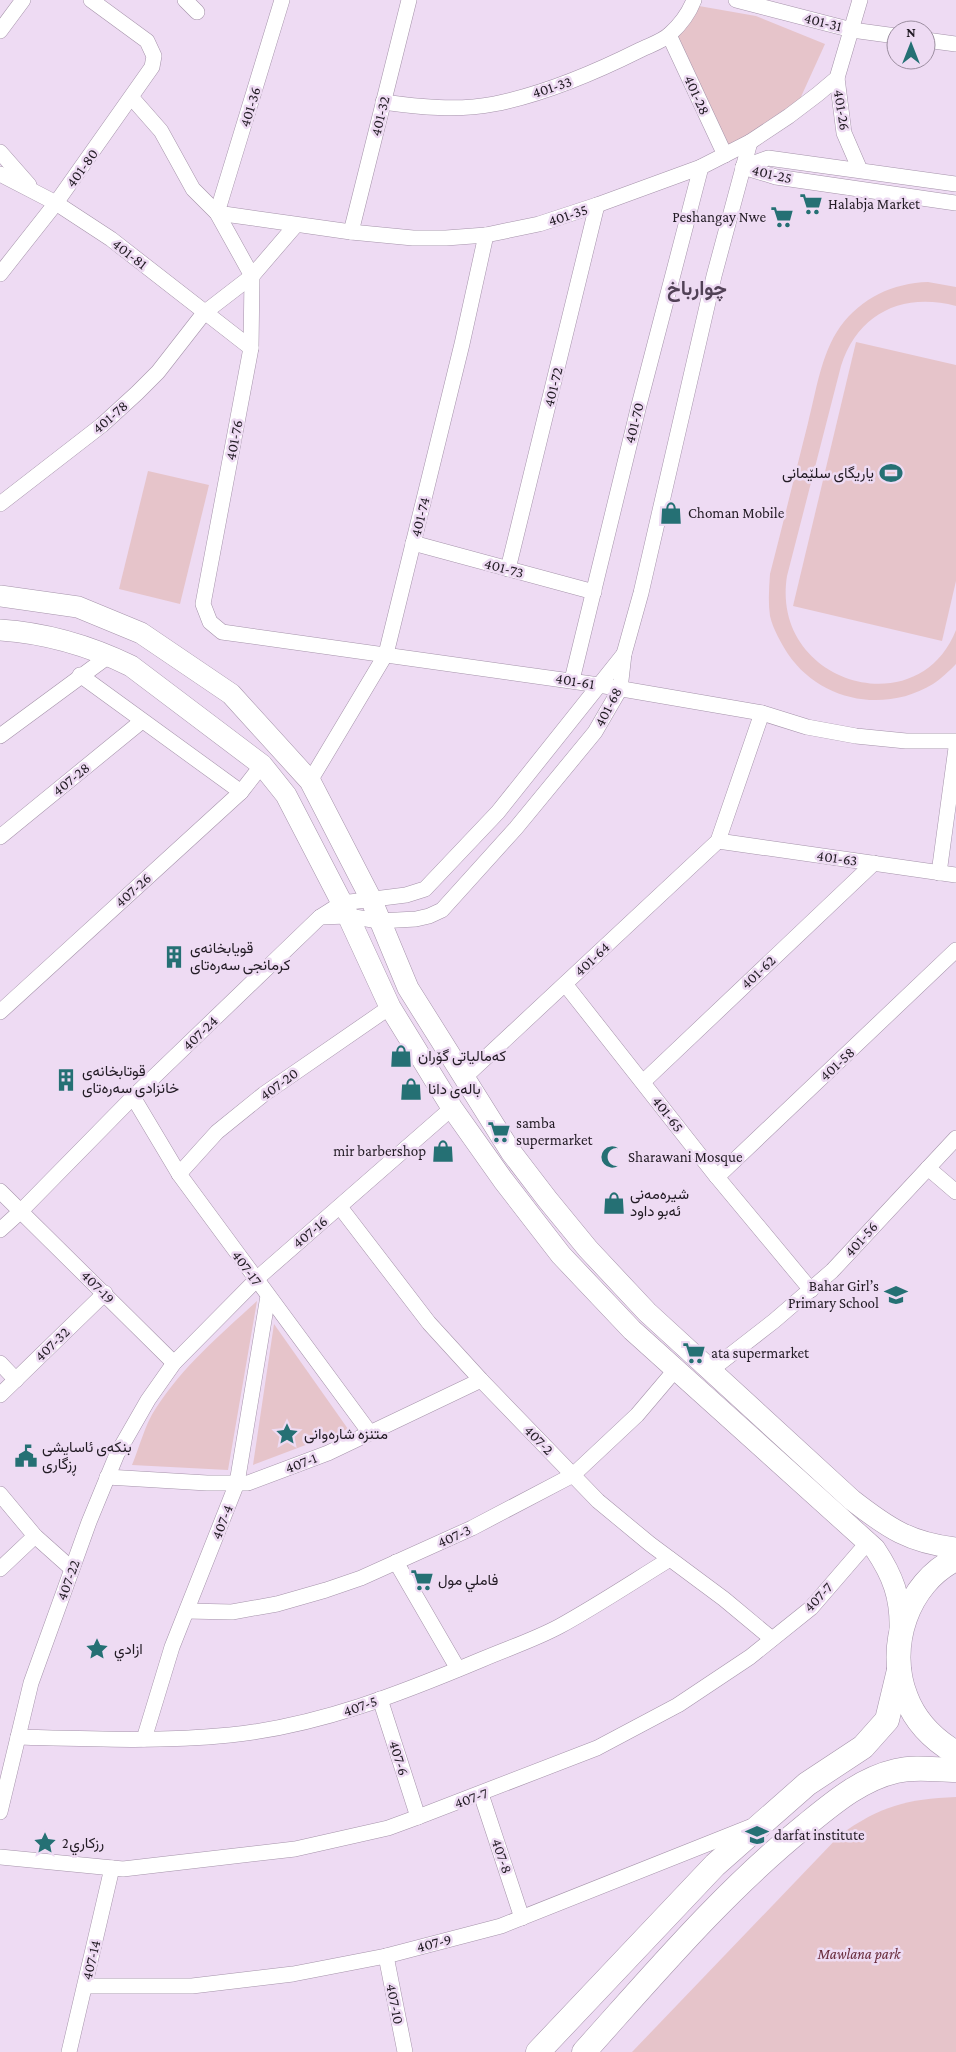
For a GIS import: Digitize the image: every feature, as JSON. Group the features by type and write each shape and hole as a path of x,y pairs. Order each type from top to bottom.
{"main road":[{"path":"536,2051 714,1865 808,1784 863,1746 887,1720 899,1670 899,1638 908,1609 924,1584 947,1563 956,1559"},
{"path":"899,1670 906,1698 920,1722 940,1743 956,1753"},
{"path":"584,2052 727,1896 746,1877 826,1809 855,1788 877,1777 896,1771 918,1768 956,1770"}],"street":[{"path":"0,31 23,0"},
{"name":"401-80","path":"0,274 56,203 132,98 152,67 154,56 147,41 91,0"},
{"path":"185,0 197,12"},
{"name":"401-36","path":"218,213 282,0"},
{"name":"401-32","path":"351,232 409,0"},
{"name":"401-33","path":"384,102 422,107 492,104 528,95 580,78 669,35 688,14 694,0"},
{"name":"401-31","path":"736,0 852,30 886,35"},
{"path":"837,78 860,0"},
{"name":"401-28","path":"669,35 725,155"},
{"path":"936,41 956,44"},
{"name":"401-35","path":"218,213 295,226 413,238 486,235 538,224 597,205 701,167 750,142 789,116 837,78"},
{"name":"401-26","path":"837,78 844,133 860,170"},
{"path":"132,98 161,131 192,189 218,213 252,276"},
{"path":"624,654 641,593 714,276 750,142"},
{"path":"0,152 37,193"},
{"name":"401-25","path":"743,167 768,158 956,184"},
{"name":"401-70","path":"572,680 639,405 701,167"},
{"name":"401-25","path":"743,167 776,177 956,202"},
{"name":"401-81","path":"0,174 56,203 111,239 251,348"},
{"name":"401-72","path":"508,569 597,205"},
{"name":"401-78","path":"0,504 102,426 137,393 170,357 204,313 252,276 295,226"},
{"name":"401-74","path":"310,781 386,654 462,344 486,235"},
{"name":"401-76","path":"222,632 210,622 203,604 251,348 252,276"},
{"name":"401-73","path":"413,543 594,592"},
{"path":"0,596 78,607 141,633 231,694 310,781 371,899 408,988 511,1152 546,1199 588,1249 648,1312 852,1500 879,1521 907,1537 940,1546 956,1548"},
{"path":"0,630 70,641 110,655 131,666 262,765 286,795 345,909 390,1007 452,1108 503,1180 561,1255 632,1330 868,1542 885,1565 896,1591 900,1609 899,1638"},
{"name":"401-61","path":"222,632 572,680 762,713 808,727 856,736 906,741 956,741"},
{"name":"401-68","path":"345,909 371,899 406,896 425,889 498,812 624,654"},
{"name":"401-68","path":"345,909 379,920 416,919 442,910 516,828 595,732 620,689 624,654"},
{"path":"0,736 110,655"},
{"path":"80,676 241,792"},
{"path":"718,842 762,713"},
{"name":"407-28","path":"0,837 142,721"},
{"path":"939,872 956,748"},
{"name":"407-26","path":"0,1012 241,792 262,765"},
{"name":"401-63","path":"718,842 956,875"},
{"name":"401-64","path":"465,1077 718,842"},
{"name":"401-62","path":"643,1082 874,863"},
{"name":"407-24","path":"0,1230 320,917 345,909"},
{"name":"401-58","path":"718,1177 956,950"},
{"name":"401-65","path":"566,984 718,1177 811,1290"},
{"name":"407-20","path":"179,1174 218,1132 264,1094 390,1007"},
{"name":"407-17","path":"133,1098 179,1174 370,1433"},
{"name":"407-16","path":"174,1363 256,1280 452,1108"},
{"name":"401-56","path":"711,1370 832,1271 956,1138"},
{"path":"928,1168 956,1192"},
{"name":"407-19","path":"0,1191 174,1363"},
{"name":"407-2","path":"340,1207 429,1323 598,1502 724,1599 772,1639"},
{"name":"407-32","path":"0,1395 104,1293"},
{"name":"407-4","path":"144,1739 172,1647 237,1483 268,1296"},
{"path":"0,1363 16,1380"},
{"name":"407-22","path":"0,1812 32,1683 72,1569 107,1478 117,1454 148,1400 174,1363"},
{"name":"407-3","path":"187,1611 232,1612 276,1604 326,1590 396,1562 472,1528 573,1475 638,1415 676,1369"},
{"name":"407-1","path":"107,1478 248,1483 328,1453 481,1380"},
{"path":"0,1494 35,1536 72,1569"},
{"path":"0,1569 35,1536"},
{"name":"407-7","path":"0,1857 123,1869 295,1849 388,1828 481,1794 605,1744 678,1704 750,1657 811,1608 868,1542"},
{"name":"407-5","path":"18,1737 144,1739 232,1735 288,1726 341,1713 458,1669 559,1626 670,1559"},
{"path":"396,1562 458,1669"},
{"name":"407-6","path":"380,1699 418,1817"},
{"name":"407-8","path":"481,1794 522,1918"},
{"name":"407-9","path":"85,1986 192,1986 293,1974 386,1956 501,1926 765,1821"},
{"name":"407-14","path":"69,2052 112,1868"},
{"name":"407-10","path":"386,1956 405,2052"}],"green space":[{"path":"699,6 756,16 825,44 800,99 727,149 673,36"},
{"path":"928,282 956,287 956,306 937,302 918,302 901,305 885,311 871,320 859,332 841,366 787,576 788,613 801,643 823,666 851,680 881,684 911,678 937,660 956,630 956,664 936,682 914,693 894,699 854,698 835,692 817,683 801,670 788,654 775,631 770,616 770,574 820,374 833,338 848,317 868,300 902,285"},
{"name":"یاریگای سلێمانی","path":"856,342 956,365 956,581 942,641 793,606"},
{"path":"148,471 209,485 180,604 119,589"},
{"path":"257,1301 228,1470 132,1465 149,1421 178,1378 203,1351"},
{"path":"274,1324 348,1429 253,1465"},
{"name":"Mawlana park","path":"956,1797 956,2052 632,2052 840,1835 868,1817 895,1806 908,1802"}],"place":[{"name":"Halabja Market","path":"811,204"},
{"name":"Peshangay Nwe","path":"782,217"},
{"name":"یاریگای سلێمانی","path":"891,473"},
{"name":"Choman Mobile","path":"671,513"},
{"name":"قویابخانەی کرمانجی سەرەتای","path":"174,957"},
{"name":"کەمالیاتی گۆران","path":"401,1056"},
{"name":"قوتابخانەی خانزادی سەرەتای","path":"66,1080"},
{"name":"بالەی دانا","path":"411,1089"},
{"name":"samba supermarket","path":"499,1132"},
{"name":"mir barbershop","path":"443,1151"},
{"name":"Sharawani Mosque","path":"612,1157"},
{"name":"شیرەمەنی ئەبو داود","path":"614,1203"},
{"name":"Bahar Girl’s Primary School","path":"896,1295"},
{"name":"ata supermarket","path":"694,1353"},
{"name":"متنزه شارەوانی","path":"287,1434"},
{"name":"بنکەی ئاسایشی ڕزگاری","path":"26,1456"},
{"name":"فاملي مول","path":"422,1580"},
{"name":"ازادي","path":"97,1649"},
{"name":"darfat institute","path":"757,1835"},
{"name":"رزكاري2","path":"45,1843"}],"district":[{"name":"چوارباخ","path":"697,288"}]}
